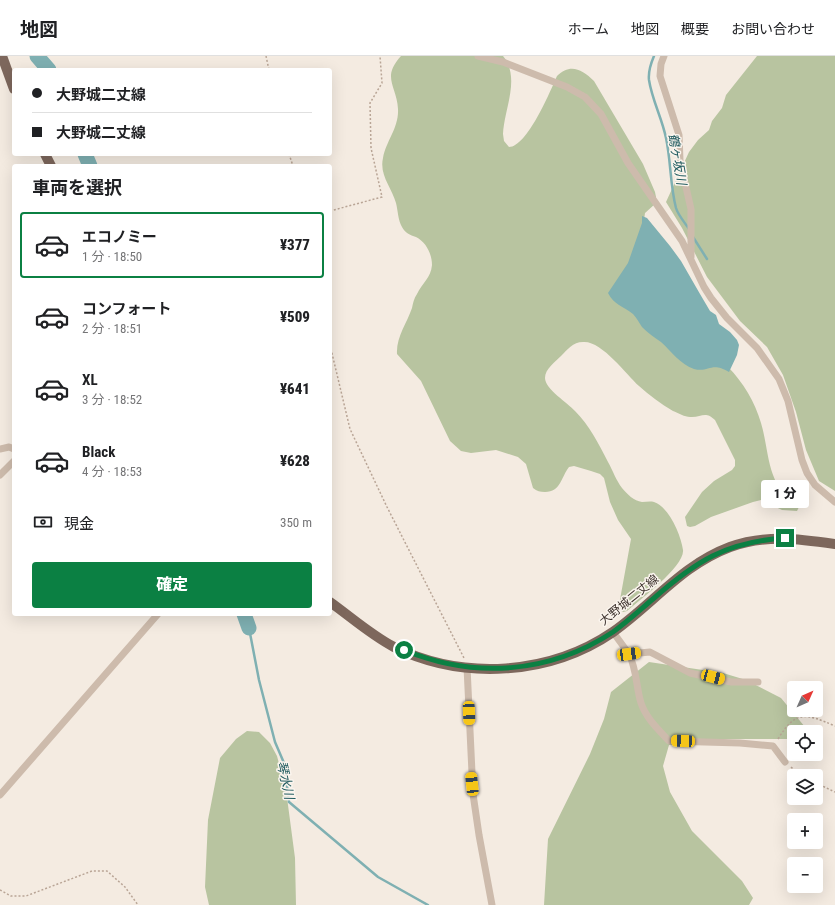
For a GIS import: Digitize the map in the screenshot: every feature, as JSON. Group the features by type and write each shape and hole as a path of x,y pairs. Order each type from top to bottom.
{"main road":[{"path":"2,56 12,84"},
{"name":"大野城二丈線","path":"332,603 394,647 435,662 467,667 508,669 533,665 581,650 613,632 691,568 732,546 765,539 785,538 835,544"}],"street":[{"path":"478,56 503,62 567,87 586,97 594,105 610,128 628,163 668,219 704,287 719,309 757,348 779,379 788,401 802,460 807,472 815,485 835,502"},
{"path":"664,56 661,64 660,76 679,135 680,161 691,209 691,261"},
{"path":"0,449 9,446 12,448"},
{"path":"0,475 12,463"},
{"path":"0,795 156,616"},
{"path":"613,632 629,654 634,665 641,703 650,720 669,741 740,743 773,746 785,762"},
{"path":"629,654 650,652 690,673 731,682 758,682"},
{"path":"467,667 473,794 492,905"}],"path":[{"path":"266,56 269,68"},
{"path":"332,210 382,197 371,148 370,103 382,83 380,56"},
{"path":"332,353 350,429 387,507 462,654 467,667"},
{"path":"773,746 792,719 809,716 835,726"},
{"path":"785,762 793,769"},
{"path":"823,786 835,792"},
{"path":"0,890 11,896 26,896 92,871 107,871 125,887 138,905"}],"green space":[{"path":"401,56 503,56 511,74 510,94 503,134 504,141 509,147 516,145 530,129 537,118 557,76 562,72 576,69 585,73 594,81 643,164 655,192 655,204 645,213 643,227 704,367 728,367 743,386 752,400 761,423 768,457 775,479 780,488 788,497 798,504 799,507 797,511 782,510 761,500 711,517 695,526 687,526 685,517 702,492 714,481 732,470 735,466 735,460 715,420 708,415 688,417 673,411 643,389 598,346 583,342 573,345 548,369 545,375 546,382 549,387 585,422 618,482 624,490 636,500 642,502 654,502 665,510 677,530 682,544 682,557 677,565 642,599 627,611 623,612 619,609 619,605 631,539 618,520 610,502 604,478 600,474 574,466 569,467 558,487 554,490 540,492 533,488 526,464 518,457 496,450 471,453 461,451 450,441 421,381 397,354 398,342 410,314 414,299 428,277 432,265 430,253 423,242 420,239 410,235 402,227 394,197 384,176 382,164 398,116 397,101 391,76 395,64"},
{"path":"757,56 835,56 835,491 819,481 806,450 796,412 783,375 767,347 740,321 707,277 682,228 666,202 689,152 698,140 709,130 712,121 722,108 726,95"},
{"path":"649,662 723,673 746,680 781,698 787,705 787,717 797,717 803,725 787,725 787,739 728,739 669,745 663,766 670,792 692,831 742,881 753,898 749,905 544,905 548,839 590,754 604,719 611,692"},
{"path":"247,731 259,732 270,743 277,756 286,790 295,858 296,905 209,905 205,887 208,820 220,758 236,739"}],"water":[{"path":"642,216 647,218 681,261 710,311 716,315 719,324 730,332 737,340 739,345 737,355 729,372 718,367 699,370 689,367 642,327 633,314 610,297 608,293 628,263 642,223"}],"waterway":[{"name":"琴水川","path":"37,56 47,68"},
{"name":"鶴ヶ坂川","path":"654,56 649,73 650,87 666,138 676,208 689,229"},
{"name":"琴水川","path":"86,156 89,164"},
{"name":"鶴ヶ坂川","path":"693,237 707,259"},
{"name":"琴水川","path":"245,616 249,628"},
{"name":"琴水川","path":"249,628 259,680 275,742 284,763 289,802 378,877 428,905"}],"route":[{"path":"404,650 435,662 452,666 489,669 508,669 533,665 561,657 581,650 613,632 676,578 716,553 732,546 765,539 785,538"}]}
